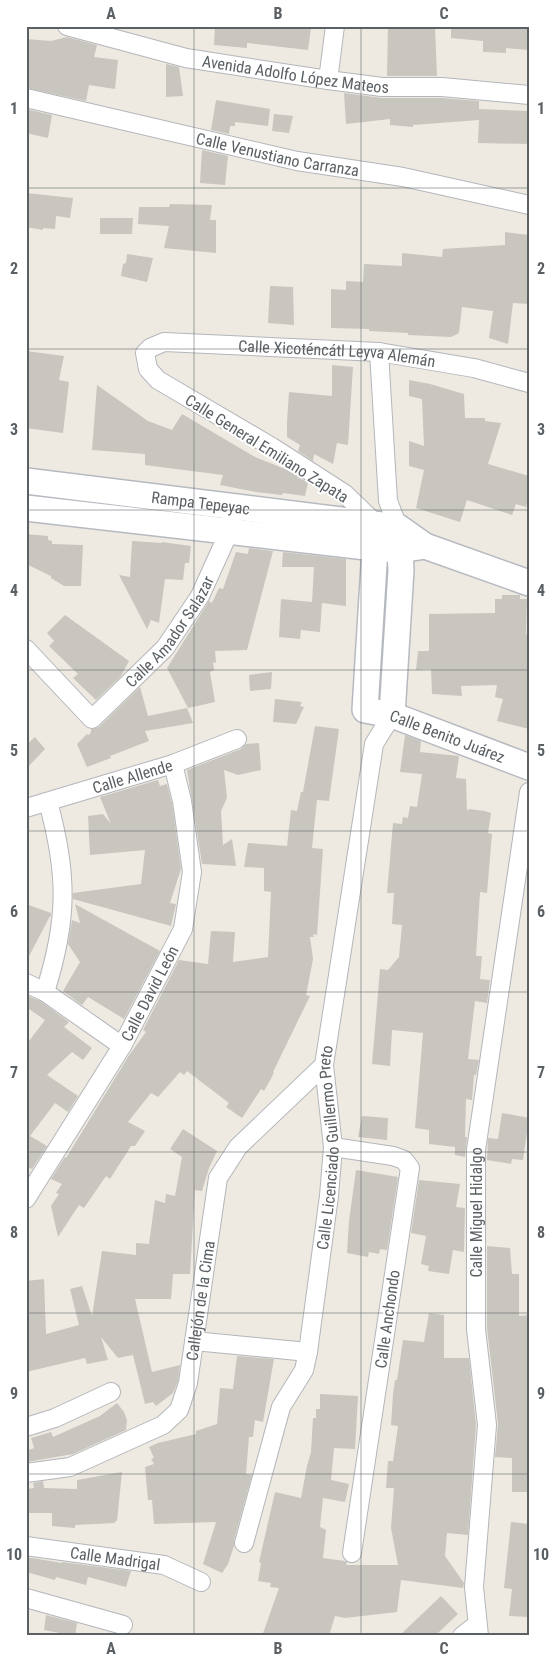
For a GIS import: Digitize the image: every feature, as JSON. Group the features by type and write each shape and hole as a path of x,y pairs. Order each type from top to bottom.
{"main road":[{"name":"Rampa Tepeyac","path":"26,481 235,505 387,537"},
{"name":"Rampa Tepeyac","path":"26,508 229,532 387,537"},
{"path":"387,537 425,546 529,583"},
{"name":"Calle Licenciado Guillermo Preto","path":"366,710 387,537"},
{"name":"Calle Licenciado Guillermo Preto","path":"387,537 401,570 392,715"},
{"name":"Calle Benito Juárez","path":"366,710 392,715 529,767"}],"street":[{"name":"Avenida Adolfo López Mateos","path":"67,26 186,58 328,80 382,88 442,88 529,95"},
{"path":"328,80 336,26"},
{"name":"Calle Venustiano Carranza","path":"26,98 297,161 403,177 529,205"},
{"name":"Calle Xicoténcátl Leyva Alemán","path":"145,353 150,348 164,342 379,352 474,368 529,383"},
{"name":"Calle Licenciado Guillermo Preto","path":"379,352 388,501 387,537"},
{"name":"Calle General Emiliano Zapata","path":"145,353 148,369 158,380 272,448 344,494 387,537"},
{"name":"Calle Amador Salazar","path":"26,648 92,719 165,648 200,596 229,532 235,505"},
{"name":"Calle Licenciado Guillermo Preto","path":"244,1544 281,1407 304,1370 308,1352 329,1196 333,1147 324,1065 374,744 366,710"},
{"name":"Calle Licenciado Guillermo Preto","path":"374,744 392,715"},
{"name":"Calle Allende","path":"26,808 172,764 237,739"},
{"name":"Calle David León","path":"26,1199 122,1046 183,929 192,872 182,801 172,764"},
{"name":"Calle Miguel Hidalgo","path":"478,1630 474,1587 487,1425 476,1329 476,1150 529,792"},
{"path":"45,992 55,961 64,897 57,833 48,802"},
{"path":"26,983 45,992 122,1046"},
{"name":"Callejón de la Cima","path":"26,1473 70,1467 163,1425 179,1410 188,1383 218,1178 238,1147 324,1065"},
{"name":"Calle Anchondo","path":"333,1147 392,1156 404,1160 410,1168 352,1553"},
{"path":"194,1342 308,1352"},
{"path":"26,1427 55,1418 111,1392"},
{"name":"Calle Madrigal","path":"26,1546 164,1565 201,1582"},
{"path":"26,1598 123,1625"},
{"path":"462,1636 478,1630"}],"building":[{"path":"215,26 299,26 311,28 308,50 247,43 247,48 214,45"},
{"path":"388,26 435,26 437,76 387,76"},
{"path":"451,26 529,26 529,50 506,48 506,53 483,52 483,41 451,38"},
{"path":"67,37 97,45 94,57 118,60 115,89 89,85 86,101 26,88 26,39 51,41"},
{"path":"166,64 179,67 183,96 166,97"},
{"path":"344,93 382,98 442,98 479,101 479,109 529,111 529,144 478,143 479,120 413,125 413,127 390,125 390,119 346,124"},
{"path":"216,100 270,109 268,126 235,122 235,126 230,126 229,134 211,130"},
{"path":"26,109 52,115 48,138 26,133"},
{"path":"274,114 293,116 289,133 272,131"},
{"path":"202,150 228,156 225,185 200,183"},
{"path":"26,193 73,198 70,218 56,216 55,229 43,228 43,230 26,227"},
{"path":"170,204 212,205 210,220 216,220 216,253 164,248 169,226 138,224 139,207 169,207"},
{"path":"100,218 133,218 132,234 100,234"},
{"path":"505,232 529,235 529,304 513,303 508,344 489,338 493,311 462,307 459,333 451,337 408,335 408,333 369,331 369,329 331,328 331,289 346,290 346,281 363,282 364,264 402,266 402,253 442,257 443,249 505,245"},
{"path":"127,254 153,258 147,282 121,276"},
{"path":"270,286 293,287 294,325 268,323"},
{"path":"26,351 64,356 59,380 69,382 63,433 26,428"},
{"path":"332,365 353,367 348,445 337,443 333,464 314,454 313,461 298,451 300,445 287,437 289,392 332,396"},
{"path":"409,380 464,394 465,418 485,418 485,421 501,423 488,464 529,476 529,496 526,507 516,504 512,515 467,500 460,522 416,508 424,470 409,466 409,441 424,446 422,399 409,396"},
{"path":"97,385 148,421 172,430 182,414 255,457 290,471 308,483 305,496 256,492 220,485 223,475 145,465 145,454 92,450"},
{"path":"26,534 48,536 48,540 52,541 52,544 83,545 81,586 64,586 51,578 51,576 26,564"},
{"path":"132,541 162,542 191,546 189,563 185,563 183,580 165,579 159,623 151,620 147,629 119,575 130,577"},
{"path":"249,548 273,551 247,650 215,651 216,663 213,662 214,670 210,672 215,702 188,708 167,668 209,601 212,603 219,588 223,589 236,552 248,554"},
{"path":"283,552 346,559 346,606 322,603 320,632 301,630 300,639 279,637 281,599 312,602 314,567 282,567"},
{"path":"502,595 520,595 520,599 527,599 526,634 529,634 529,729 497,721 503,699 495,697 497,685 461,686 462,696 432,694 431,669 416,670 418,651 429,651 429,614 495,613 495,599 502,599"},
{"path":"65,615 129,661 121,676 96,700 73,678 78,674 49,646 54,641 47,633"},
{"path":"272,672 271,689 250,691 249,675"},
{"path":"140,687 148,716 187,708 193,723 145,731 149,741 87,767 77,744 87,734 89,735 91,729 99,727"},
{"path":"275,699 302,702 300,706 304,707 296,724 273,722"},
{"path":"315,726 339,729 329,801 317,800 312,848 323,849 317,935 313,934 314,937 310,937 313,959 306,995 310,996 274,1073 264,1091 261,1089 242,1118 226,1107 229,1103 187,1071 184,1075 180,1072 158,1097 151,1093 128,1122 145,1131 135,1146 131,1146 110,1179 106,1176 84,1208 79,1205 58,1237 51,1206 59,1194 56,1193 62,1184 51,1179 128,1057 146,1032 143,1030 179,960 208,964 211,931 235,932 233,962 268,957 271,892 264,891 264,868 244,867 248,843 287,846 291,810 297,811 301,792 303,792"},
{"path":"405,735 421,741 420,752 459,756 456,778 466,779 467,811 469,809 491,813 488,833 492,834 487,893 480,892 476,956 482,956 480,979 490,980 487,1003 475,1001 468,1059 479,1060 476,1075 474,1075 472,1100 466,1099 465,1137 467,1137 465,1157 455,1155 455,1147 429,1144 429,1130 415,1128 423,1033 392,1030 390,1066 372,1064 380,969 388,970 399,957 402,925 392,924 394,893 387,893 393,823 402,824 403,817 408,818 410,806 417,807 422,774 400,772"},
{"path":"35,737 45,749 26,769 26,745"},
{"path":"259,743 261,770 238,775 224,770 227,798 221,811 223,845 232,839 236,866 202,864 187,770 241,749 246,744"},
{"path":"158,780 160,786 167,784 172,803 181,869 170,903 176,904 171,926 73,899 73,893 141,884 145,850 90,855 88,816 103,814 111,824 100,797"},
{"path":"26,904 51,913 51,917 26,962"},
{"path":"75,904 160,951 124,1019 88,997 82,1005 63,991 80,962 68,944 72,920 80,923"},
{"path":"26,995 40,1001 69,1022 64,1027 92,1048 83,1060 72,1052 47,1075 78,1096 68,1112 55,1103 30,1136 47,1146 32,1169 26,1166 26,1045 45,1020 26,1007"},
{"path":"502,1113 529,1118 523,1160 512,1159 511,1164 487,1160 488,1138 498,1139"},
{"path":"362,1116 388,1118 387,1140 358,1137"},
{"path":"183,1129 217,1151 209,1168 202,1191 195,1190 190,1274 173,1274 171,1299 135,1299 152,1372 180,1365 178,1381 173,1393 156,1406 153,1402 145,1404 133,1355 118,1358 101,1337 108,1360 87,1364 85,1358 26,1372 26,1281 44,1279 46,1334 79,1325 70,1289 82,1286 92,1316 102,1251 136,1255 136,1243 149,1244 155,1200 165,1203 166,1194 175,1196 182,1157 170,1149"},
{"path":"356,1170 398,1177 387,1250 380,1249 379,1254 369,1252 368,1257 347,1253"},
{"path":"419,1180 460,1184 456,1207 465,1208 464,1252 453,1250 449,1274 428,1271 429,1266 421,1264 426,1236 411,1233"},
{"path":"487,1246 510,1248 512,1274 519,1274 519,1316 529,1315 529,1492 512,1492 512,1458 495,1457 498,1424 487,1328"},
{"path":"429,1313 444,1315 444,1358 469,1358 476,1425 468,1535 447,1533 445,1556 464,1583 463,1588 401,1580 397,1612 345,1618 335,1616 329,1636 262,1636 279,1588 270,1587 271,1583 258,1581 261,1563 259,1562 275,1492 301,1498 311,1452 313,1418 316,1418 316,1409 320,1409 320,1394 358,1396 355,1449 334,1448 331,1480 349,1484 345,1502 323,1498 320,1527 326,1530 323,1558 345,1561 347,1562 346,1565 398,1565 391,1528 394,1488 386,1488 388,1461 393,1461 398,1426 391,1425 393,1394 403,1340 424,1342"},
{"path":"237,1356 274,1359 263,1422 255,1420 253,1437 249,1437 246,1474 252,1475 234,1546 228,1564 222,1573 203,1564 216,1522 154,1524 152,1500 148,1500 145,1467 154,1464 151,1459 154,1458 149,1447 196,1434 196,1431 217,1424 220,1388 233,1389"},
{"path":"117,1403 127,1420 126,1430 73,1454 27,1462 26,1451 34,1448 31,1438 51,1432 53,1437 100,1416"},
{"path":"122,1472 117,1521 115,1523 75,1525 75,1528 52,1526 52,1513 27,1513 26,1489 34,1488 33,1483 43,1481 44,1488 77,1489 77,1480"},
{"path":"511,1522 529,1524 529,1617 509,1616 512,1589 504,1588"},
{"path":"26,1557 131,1571 126,1587 88,1577 86,1585 56,1577 55,1580 26,1572"},
{"path":"441,1596 458,1614 432,1636 399,1636"},
{"path":"46,1615 77,1623 75,1636 44,1630"}]}
